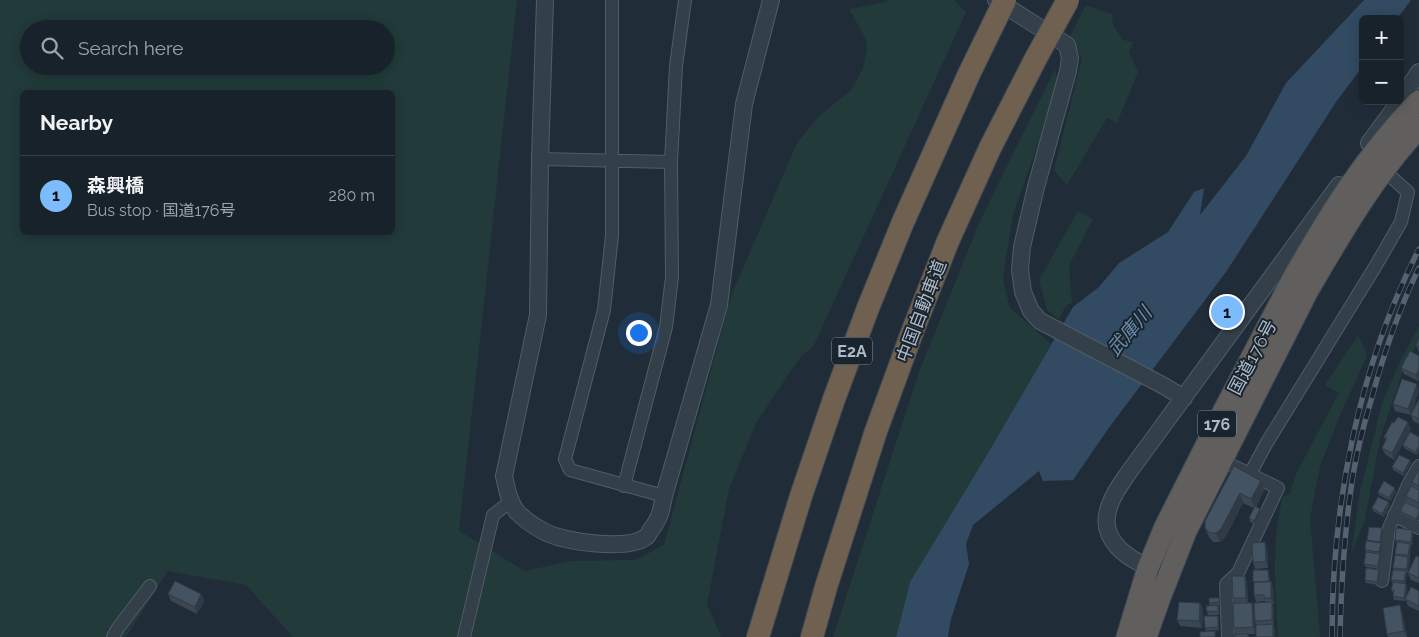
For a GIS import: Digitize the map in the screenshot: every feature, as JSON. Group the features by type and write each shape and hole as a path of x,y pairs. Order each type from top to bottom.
{"highway":[{"name":"E2A","path":"758,637 801,496 868,308 903,222 969,74 1005,0"},
{"name":"中国自動車道","path":"812,637 876,431 948,241 990,148 1068,0"},
{"name":"国道176号","path":"1146,637 1168,574 1186,531 1221,460 1300,286 1322,227 1359,172 1395,125 1419,101"},
{"name":"国道176号","path":"1127,637 1148,568 1165,527 1219,420 1300,286 1339,238 1374,184 1419,128"}],"street":[{"path":"545,0 538,315 504,476 510,502 531,524 546,533 570,540 606,545 627,544 646,537 659,520 664,496 719,305 744,104 771,0"},
{"path":"612,0 612,235 604,310 565,459 570,470 664,496"},
{"path":"624,486 666,327 672,277 671,162 676,66 684,0"},
{"path":"996,0 1067,45 1070,58 1022,247 1020,270 1023,292 1031,311 1040,321 1184,398"},
{"path":"1404,95 1419,72"},
{"path":"1168,574 1148,568 1126,556 1115,544 1108,534 1107,515 1110,502 1129,472 1397,105"},
{"path":"1250,474 1266,444 1376,267 1400,222 1408,192 1363,151"},
{"path":"540,159 671,162"},
{"path":"1221,460 1278,488 1238,573 1226,584 1228,637"},
{"path":"1382,581 1389,528 1409,482 1419,466"},
{"path":"464,637 493,515 510,502"},
{"path":"1394,515 1419,528"},
{"path":"113,637 150,586"}],"green space":[{"path":"0,0 517,0 459,531 525,571 571,561 635,560 664,545 731,296 797,143 818,117 851,90 863,69 867,48 865,37 849,9 887,2 887,0 954,0 966,12 814,345 799,359 756,423 729,489 707,604 721,637 293,637 246,585 168,571 126,637 0,637"},
{"path":"1086,5 1112,14 1113,25 1123,40 1133,42 1129,52 1138,72 1117,123 1107,118 1067,185 1054,171 1082,58 1070,37"},
{"path":"1055,69 1058,88 1013,214 1003,278 1009,307 1051,344 910,582 896,637 833,637 919,372 980,221"},
{"path":"1078,211 1093,219 1069,265 1072,302 1065,307 1059,319 1047,310 1039,280"},
{"path":"1419,326 1419,340 1403,370 1380,439 1365,520 1351,554 1360,492 1382,403 1402,357"},
{"path":"1358,335 1367,355 1320,466 1310,518 1320,637 1278,637 1275,548 1283,496 1290,494 1296,474 1339,393 1325,385"}],"water":[{"name":"武庫川","path":"1364,0 1411,0 1400,15 1359,15 1359,71 1336,102 1226,272 1108,429 1073,480 1043,481 1039,471 973,525 966,544 969,564 951,619 948,637 896,637 910,582 1073,307 1099,287 1119,263 1168,232 1194,192 1204,188 1200,215 1246,156 1286,83"}],"building":[{"path":"1410,351 1419,356 1419,369 1416,375 1401,368"},
{"path":"1402,379 1417,384 1408,409 1393,404"},
{"path":"1419,399 1419,419 1411,415"},
{"path":"1398,417 1408,422 1392,453 1382,448 1387,438 1384,437 1392,422 1394,423"},
{"path":"1410,432 1419,437 1419,446 1416,452 1403,445"},
{"path":"1399,455 1410,460 1403,473 1392,467"},
{"path":"1234,466 1261,481 1251,499 1240,493 1221,529 1216,533 1210,533 1205,528 1205,521"},
{"path":"1419,469 1419,486 1412,482"},
{"path":"1384,481 1395,488 1389,498 1378,492"},
{"path":"1411,486 1419,490 1419,503 1406,496"},
{"path":"1378,497 1389,502 1382,514 1372,508"},
{"path":"1405,502 1419,509 1416,519 1400,511"},
{"path":"1255,506 1260,509 1254,521 1249,518"},
{"path":"1369,527 1382,528 1380,542 1367,540"},
{"path":"1396,528 1412,530 1411,542 1395,540"},
{"path":"1366,541 1381,543 1379,552 1365,550"},
{"path":"1265,542 1266,562 1253,562 1252,543"},
{"path":"1397,542 1410,544 1408,555 1395,554"},
{"path":"1366,552 1380,554 1378,566 1364,564"},
{"path":"1395,555 1408,557 1407,569 1393,568"},
{"path":"1416,556 1419,557 1419,578 1408,573"},
{"path":"1366,568 1379,570 1377,582 1365,580"},
{"path":"1253,570 1268,570 1269,582 1253,582"},
{"path":"1393,570 1406,571 1404,581 1391,580"},
{"path":"1232,576 1245,576 1246,598 1233,598"},
{"path":"175,581 201,594 195,607 168,594"},
{"path":"1271,581 1271,598 1264,598 1264,595 1254,595 1254,582"},
{"path":"1393,582 1406,584 1404,598 1393,596 1394,590 1391,590"},
{"path":"1411,587 1419,591 1419,606 1405,599"},
{"path":"1209,598 1219,598 1219,602 1209,603"},
{"path":"1179,602 1200,603 1199,621 1177,620"},
{"path":"1272,602 1272,620 1255,621 1254,603"},
{"path":"1233,603 1252,603 1253,627 1234,628"},
{"path":"1218,605 1218,611 1207,612 1206,606"},
{"path":"1400,605 1404,631 1387,634 1383,608"},
{"path":"1204,616 1218,616 1218,627 1205,628"},
{"path":"1273,624 1273,637 1256,637 1256,625"},
{"path":"1215,631 1215,637 1200,637 1200,632"},
{"path":"1248,634 1248,637 1234,637 1233,635"}],"railway":[{"path":"1332,637 1337,537 1343,487 1353,438 1365,389 1380,342 1398,295 1419,249"},
{"path":"1340,637 1345,544 1357,454 1365,420 1387,348 1419,268"}],"place":[{"name":"森興橋","path":"1227,312"}]}
